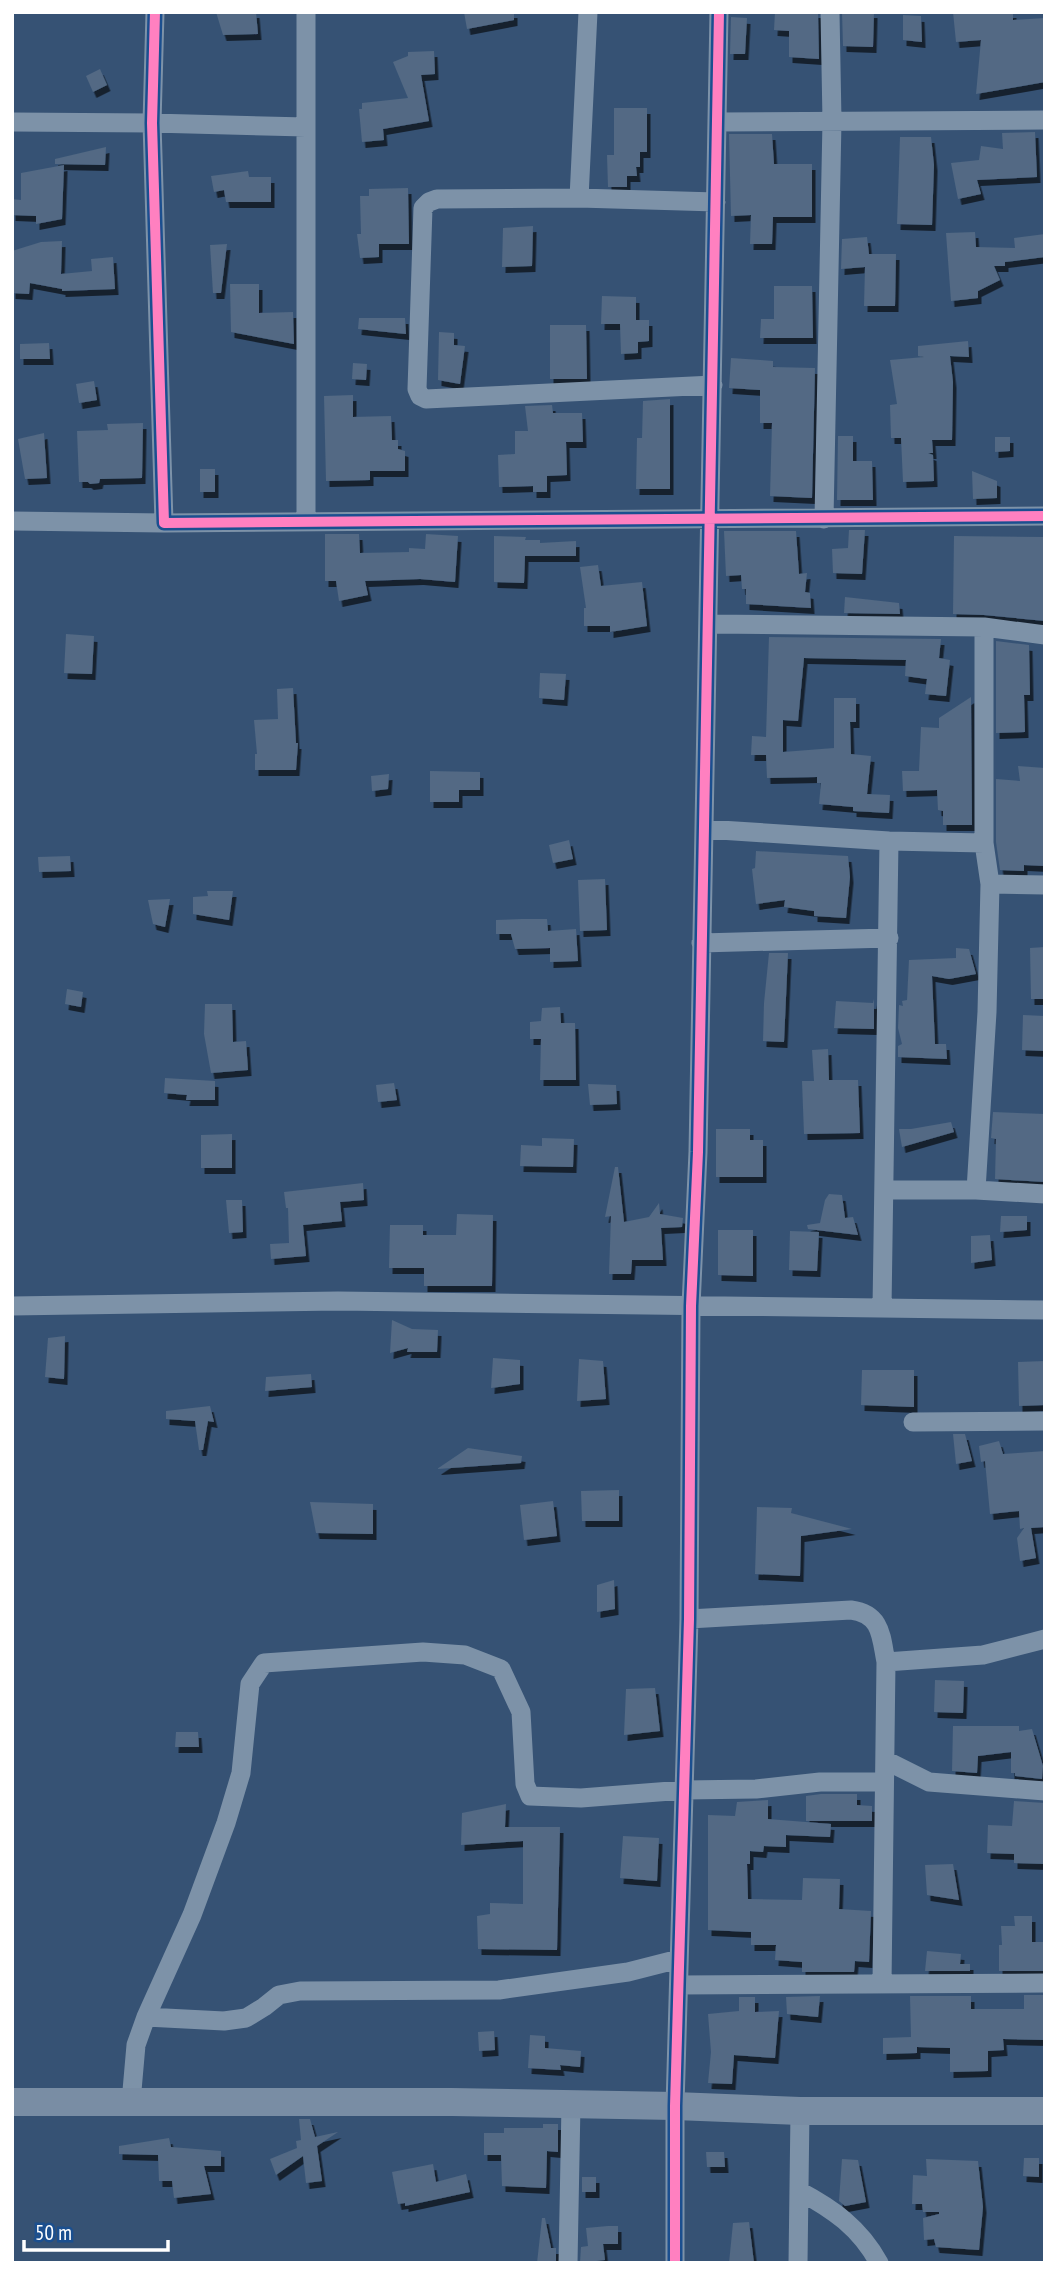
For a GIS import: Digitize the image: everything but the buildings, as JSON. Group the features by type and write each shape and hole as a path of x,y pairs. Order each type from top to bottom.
{"street":[{"path":"155,12 152,123 164,523"},
{"path":"306,12 306,522"},
{"path":"579,198 588,12"},
{"path":"675,2263 675,2106 689,1619 691,1306 698,1152 719,12"},
{"path":"824,519 832,121 830,12"},
{"path":"719,122 1045,120"},
{"path":"12,122 306,127"},
{"path":"713,385 426,399 420,396 418,389 423,208 429,202 437,199 579,198 716,202"},
{"path":"12,521 164,523 1045,516"},
{"path":"709,624 984,627 1045,635"},
{"path":"976,1190 987,1012 990,884 984,843 984,627"},
{"path":"704,829 889,841 984,843"},
{"path":"882,1308 889,841"},
{"path":"990,884 1045,885"},
{"path":"701,943 889,938"},
{"path":"884,1190 976,1190 1045,1194"},
{"path":"12,1306 324,1301 1045,1310"},
{"path":"913,1422 1045,1421"},
{"path":"689,1619 851,1610 864,1611 874,1618 886,1662 882,1984"},
{"path":"886,1662 983,1655 1045,1639"},
{"path":"131,2102 136,2045 192,1915 226,1824 241,1773 250,1684 264,1663 424,1652 465,1656 501,1669 521,1712 525,1784 530,1796 581,1798 684,1790 756,1789 820,1782 884,1782"},
{"path":"885,1760 929,1782 1045,1791"},
{"path":"146,2017 224,2021 246,2018 279,1995 300,1991 499,1990 628,1972 679,1959"},
{"path":"679,1985 1045,1983"},
{"path":"12,2102 571,2104 800,2111 1045,2111"},
{"path":"568,2263 571,2104"},
{"path":"798,2263 800,2111"},
{"path":"799,2191 830,2207 855,2228 880,2263"}],"cycle path":[{"path":"155,12 152,123 164,523 1045,516"},
{"path":"675,2263 675,2106 689,1619 691,1306 698,1152 719,12"}]}
